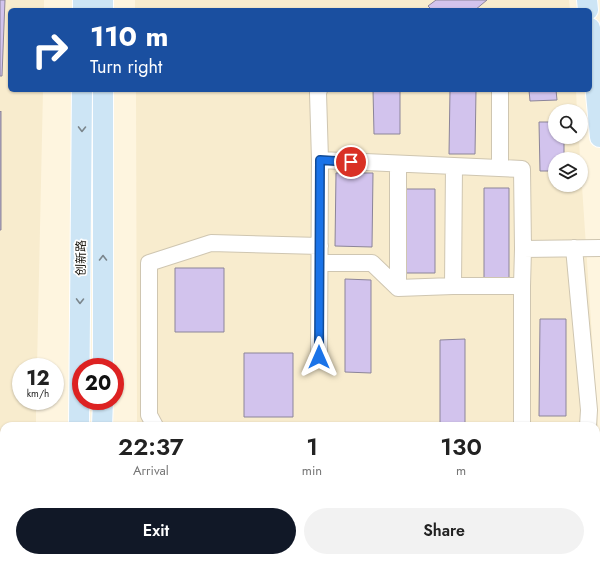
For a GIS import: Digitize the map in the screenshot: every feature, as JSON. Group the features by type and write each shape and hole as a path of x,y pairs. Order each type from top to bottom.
{"main road":[{"path":"592,50 600,137"},
{"name":"创新路","path":"79,422 82,92"},
{"name":"创新路","path":"103,92 103,358"},
{"path":"102,410 102,422"}],"street":[{"path":"318,92 320,160 319,357"},
{"path":"500,92 500,168"},
{"path":"320,160 522,169 522,422"},
{"path":"398,164 398,288"},
{"path":"453,286 454,166"},
{"path":"153,422 149,415 149,263 211,243 320,246"},
{"path":"574,248 589,410 588,422"},
{"path":"523,249 600,248"},
{"path":"320,263 372,263 398,288 522,286"}],"shaded area":[{"path":"0,0 44,0 44,8 8,8 8,92 43,92 37,358 12,358 12,410 36,410 36,422 0,422"},
{"path":"135,0 569,0 570,8 135,8"},
{"path":"136,92 576,92 577,104 548,104 548,144 579,144 580,152 548,152 548,192 582,192 598,422 137,422"}],"building":[{"path":"0,0 5,0 2,76 0,76"},
{"path":"436,0 487,0 477,8 430,8 428,6"},
{"path":"373,92 400,92 400,134 374,134"},
{"path":"450,92 476,92 475,154 449,154"},
{"path":"529,92 556,92 557,100 530,101"},
{"path":"1,111 1,230 0,230 0,112"},
{"path":"539,122 548,122 548,144 564,144 564,152 548,152 548,171 540,171"},
{"path":"336,173 373,173 372,247 335,246"},
{"path":"484,188 509,188 509,278 484,278"},
{"path":"406,189 435,189 435,273 406,273"},
{"path":"175,268 224,268 224,332 175,332"},
{"path":"345,279 371,280 371,373 345,372"},
{"path":"540,319 566,319 566,416 539,416"},
{"path":"465,339 465,422 440,422 440,340"},
{"path":"244,353 293,353 293,417 244,417"}],"route":[{"path":"319,357 320,160 351,162"}]}
